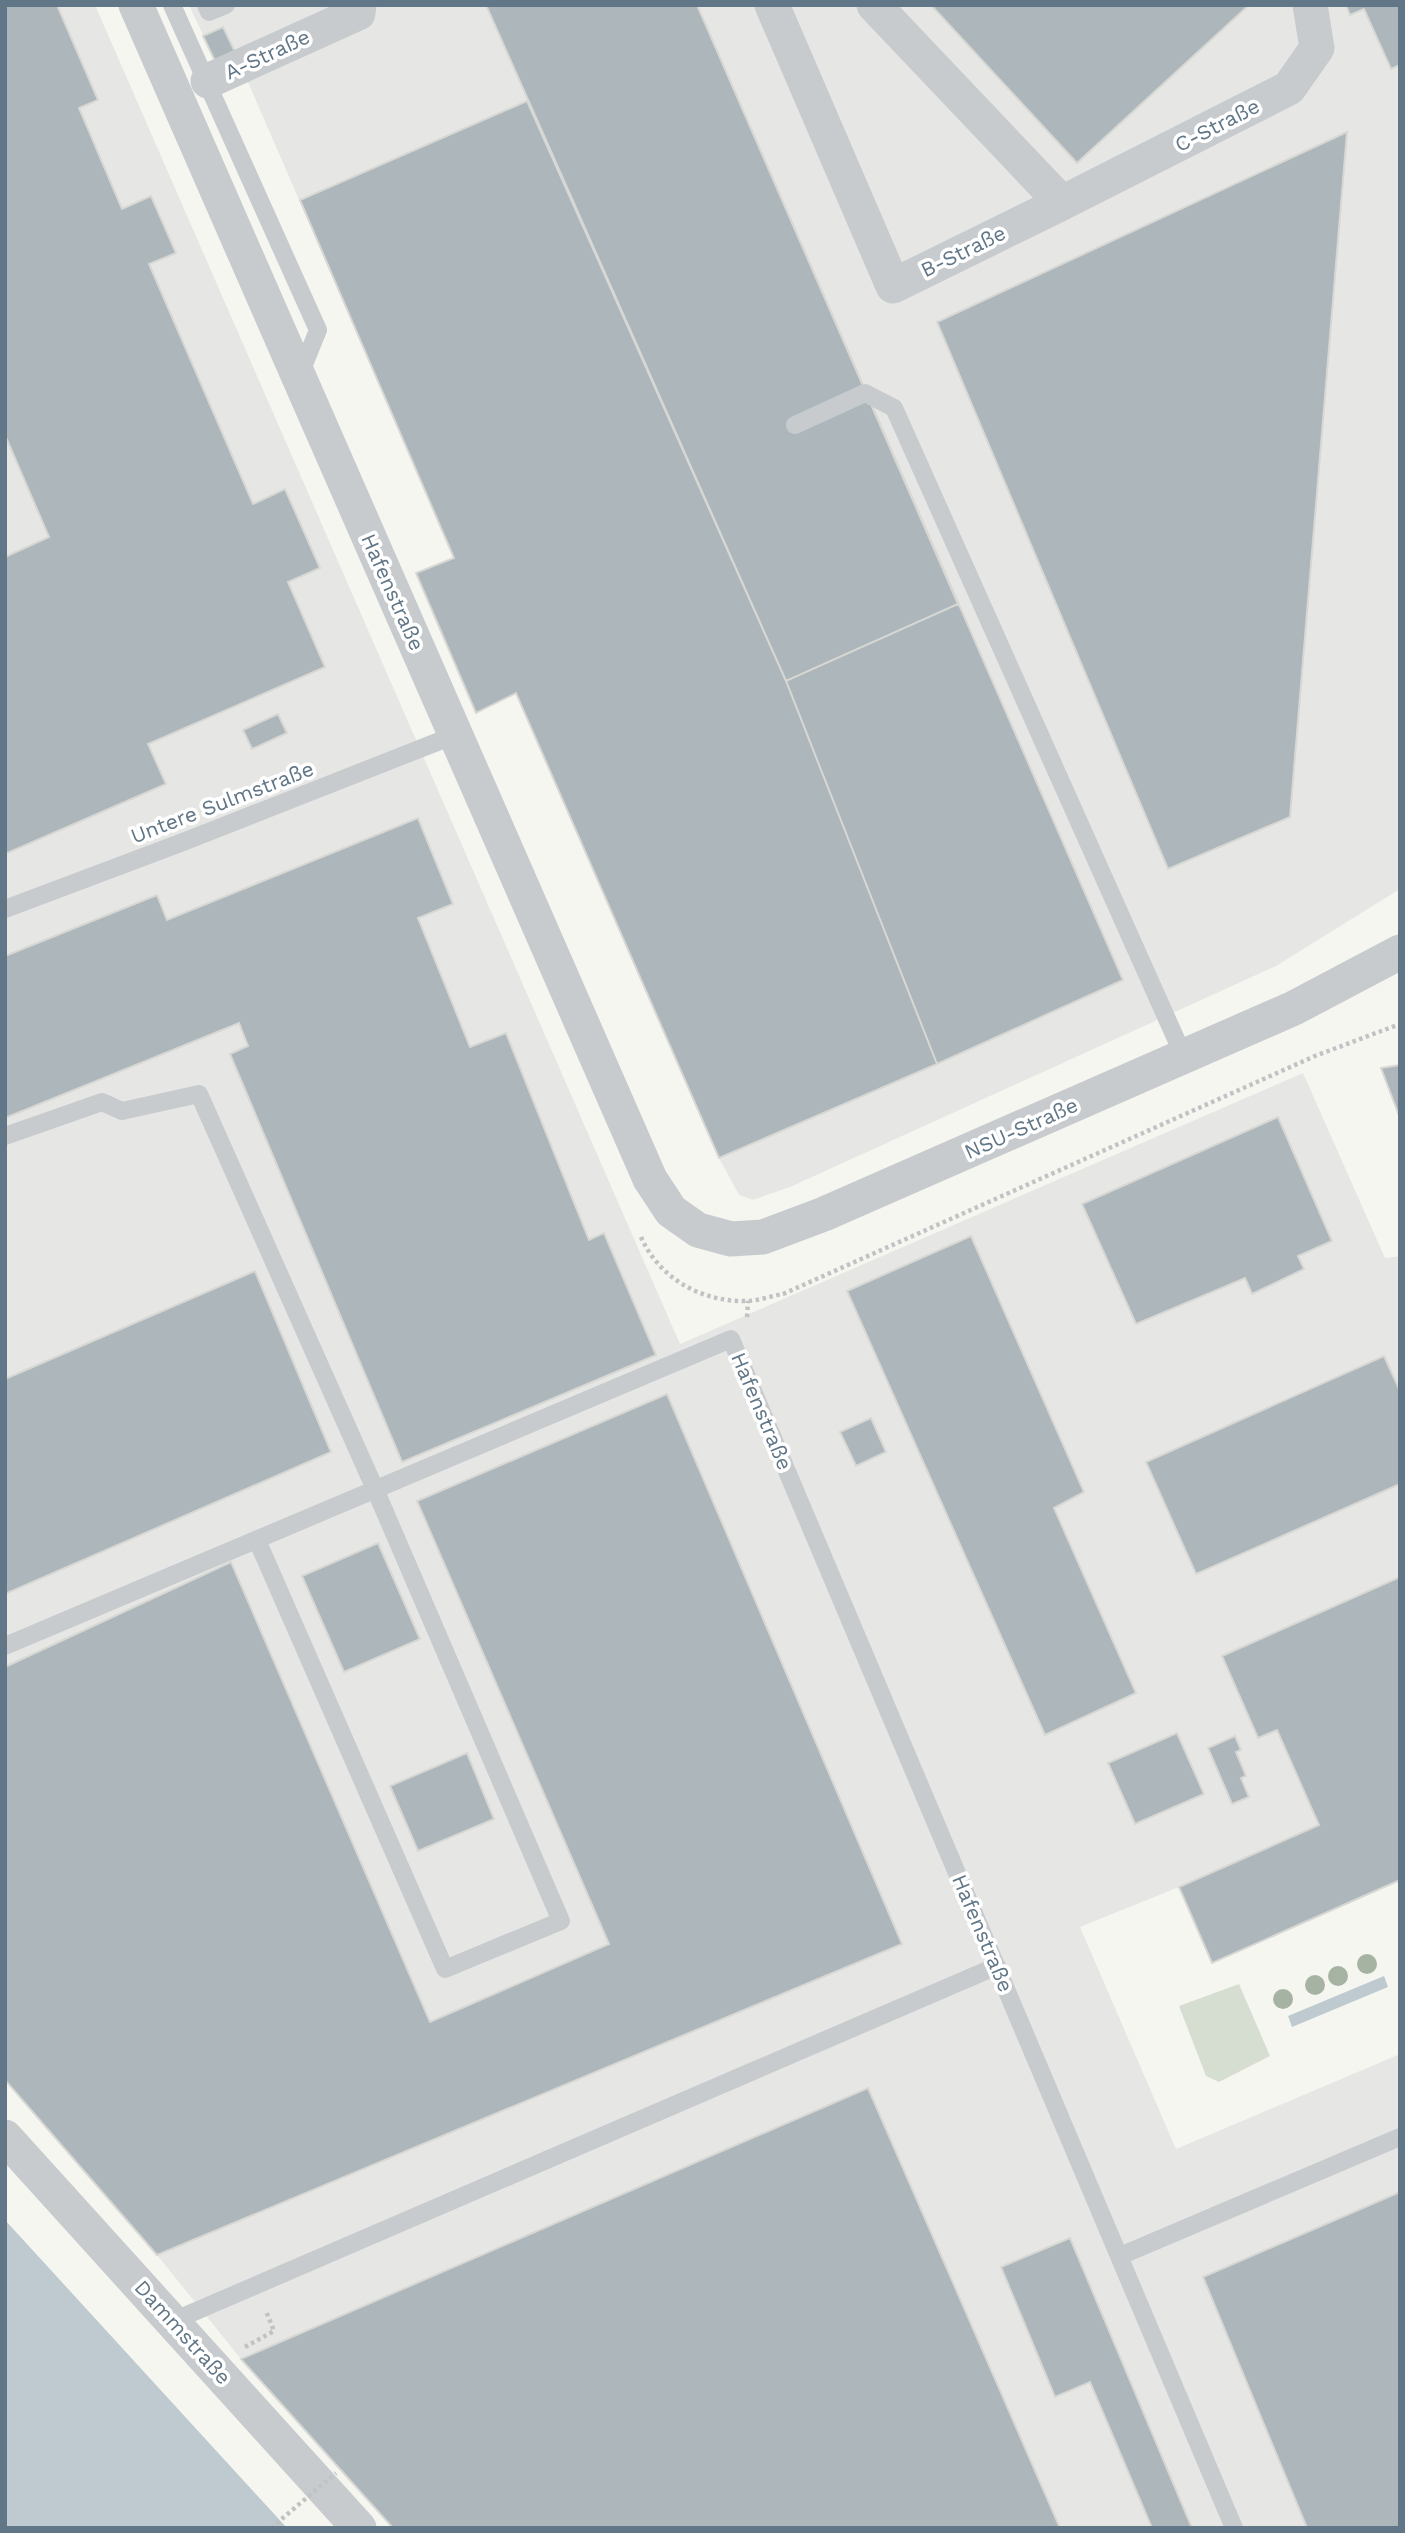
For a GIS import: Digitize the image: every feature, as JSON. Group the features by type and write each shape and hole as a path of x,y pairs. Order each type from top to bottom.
{"street":[{"name":"Hafenstraße","path":"136,5 650,1179"},
{"name":"A-Straße","path":"208,81 358,13 359,5"},
{"name":"B-Straße","path":"772,5 892,286 1062,202"},
{"path":"874,5 1062,202"},
{"name":"C-Straße","path":"1062,202 1289,88 1317,48 1310,5"},
{"name":"NSU-Straße","path":"650,1179 671,1211 698,1230 731,1239 763,1237 824,1214 1294,1009 1400,952"},
{"name":"Dammstraße","path":"5,2137 359,2528"}],"lane":[{"path":"173,5 318,330 299,378"},
{"path":"206,5 209,12 226,5"},
{"path":"795,425 865,393 894,408 1184,1057"},
{"name":"Untere Sulmstraße","path":"5,909 456,735"},
{"path":"5,1136 102,1102 122,1111 199,1094 375,1489 561,1921 445,1969 257,1540"},
{"name":"Hafenstraße","path":"375,1489 731,1339 1234,2528"},
{"path":"5,1646 375,1489"},
{"path":"173,2321 997,1966"},
{"path":"1120,2256 1400,2137"}],"path":[{"path":"638,1230 649,1255 680,1284 716,1298 748,1301 783,1294 1315,1056 1400,1024"},
{"path":"748,1301 749,1315"},
{"path":"271,2528 336,2473"}],"shaded area":[{"path":"5,5 95,5 680,1344 1303,1073 1385,1258 1400,1256 1400,1880 1212,1963 1179,1887 1080,1927 1176,2149 1400,2054 1400,2528 393,2528 241,2359 157,2255 5,2080"},
{"path":"189,5 1400,5 1400,889 1276,966 790,1187 753,1200 739,1195 719,1158 516,694 476,713 416,573 454,557 241,66 218,67"},
{"path":"1384,1976 1388,1987 1292,2027 1288,2016"},
{"path":"1239,1984 1270,2056 1219,2082 1206,2076 1179,2006"},
{"path":"5,2220 287,2528 5,2528"}],"building":[{"path":"5,5 57,5 98,100 79,108 122,209 151,196 176,253 149,264 253,504 285,489 320,568 288,582 325,667 148,744 166,784 5,854 5,557 49,537 5,435"},
{"path":"486,5 697,5 1123,980 937,1064 786,681"},
{"path":"486,5 697,5 958,604 786,681"},
{"path":"931,5 1249,5 1077,163"},
{"path":"1346,5 1400,5 1400,65 1391,69 1364,9 1350,15"},
{"path":"223,27 238,58 218,67 203,36"},
{"path":"527,101 786,681 937,1064 719,1158 516,693 476,713 416,573 454,558 300,200"},
{"path":"1347,132 1290,817 1168,869 937,322"},
{"path":"278,714 287,733 252,749 243,730"},
{"path":"418,818 453,904 418,918 470,1047 506,1033 589,1240 604,1233 656,1355 402,1462 230,1054 248,1046 239,1023 5,1118 5,956 157,895 167,920"},
{"path":"1400,1065 1400,1118 1381,1068"},
{"path":"1278,1117 1332,1241 1298,1256 1304,1269 1252,1294 1245,1278 1136,1324 1082,1204"},
{"path":"971,1236 1084,1492 1054,1508 1136,1693 1045,1735 847,1291"},
{"path":"255,1271 331,1452 5,1594 5,1379"},
{"path":"1384,1356 1400,1391 1400,1484 1196,1574 1146,1462"},
{"path":"667,1394 902,1944 157,2255 5,2080 5,1667 231,1562 430,2022 609,1944 417,1501"},
{"path":"871,1418 886,1452 856,1466 840,1432"},
{"path":"378,1543 420,1639 344,1672 302,1576"},
{"path":"1400,1577 1400,1880 1212,1963 1179,1887 1319,1825 1277,1730 1258,1738 1222,1656"},
{"path":"1177,1733 1204,1794 1135,1824 1108,1763"},
{"path":"1235,1736 1241,1750 1236,1752 1246,1776 1241,1778 1249,1797 1232,1804 1208,1748"},
{"path":"467,1753 494,1819 418,1851 390,1786"},
{"path":"868,2088 1060,2528 393,2528 241,2359"},
{"path":"1400,2192 1400,2528 1307,2528 1203,2277"},
{"path":"1070,2238 1192,2528 1152,2528 1090,2382 1055,2397 1001,2267"}]}
